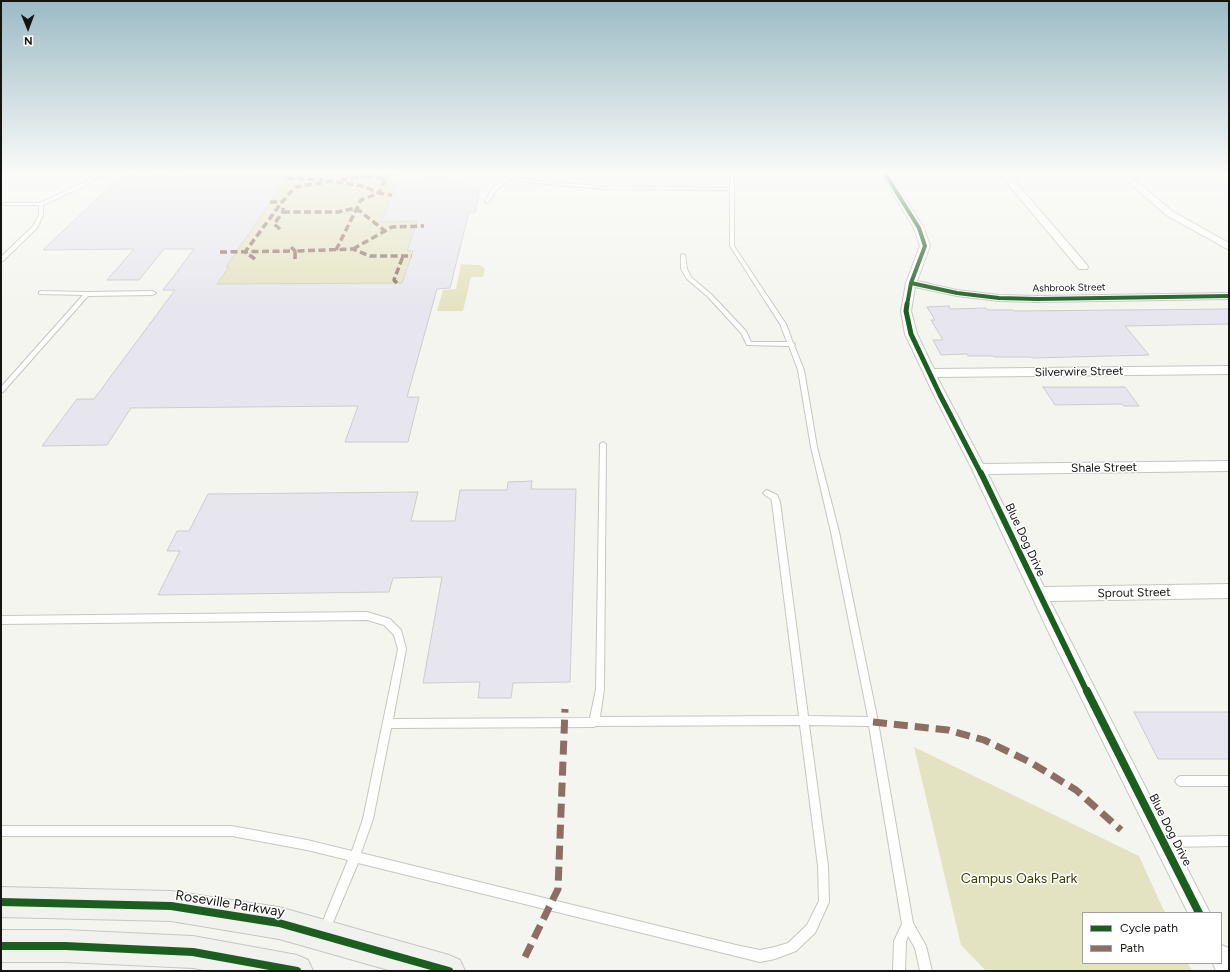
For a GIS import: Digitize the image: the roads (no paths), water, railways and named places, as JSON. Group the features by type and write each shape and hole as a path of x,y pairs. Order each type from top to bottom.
{"street":[{"name":"Blue Dog Drive","path":"912,217 919,228 925,246 911,283 906,311 911,334 979,469 1038,594 1198,912"},
{"path":"1041,217 1083,267"},
{"path":"1176,217 1229,248"},
{"name":"Ashbrook Street","path":"911,283 957,293 999,298 1038,299 1229,296"},
{"name":"Silverwire Street","path":"930,373 1229,370"},
{"name":"Shale Street","path":"979,469 1229,466"},
{"name":"Sprout Street","path":"1038,594 1229,591"},
{"name":"Roseville Parkway","path":"1,902 170,906 280,923 449,971"},
{"path":"1,946 65,946 193,952 297,971"},
{"path":"1222,958 1228,971"}],"lane":[{"path":"1,260 35,227 40,217"},
{"path":"732,217 732,246 746,270 783,324 801,370 814,447 834,532 874,722 908,925 920,946 926,971"},
{"path":"683,255 684,269 689,278 710,296 744,332 750,344 792,344"},
{"path":"41,293 153,293"},
{"path":"1,391 87,294"},
{"path":"594,723 600,689 603,444"},
{"path":"1,831 232,832 307,845 740,952 760,956 776,954 792,946 811,929 824,902 823,866 776,502 774,496 767,493"},
{"path":"1,620 367,616 387,622 398,633 402,649 388,724 368,819 355,857 322,935"},
{"path":"388,724 804,720 874,722"},
{"path":"1180,781 1229,781"},
{"path":"1163,842 1229,841"},
{"path":"899,971 900,941 908,925"}],"park label":[{"name":"Campus Oaks Park","path":"1019,879"}]}
